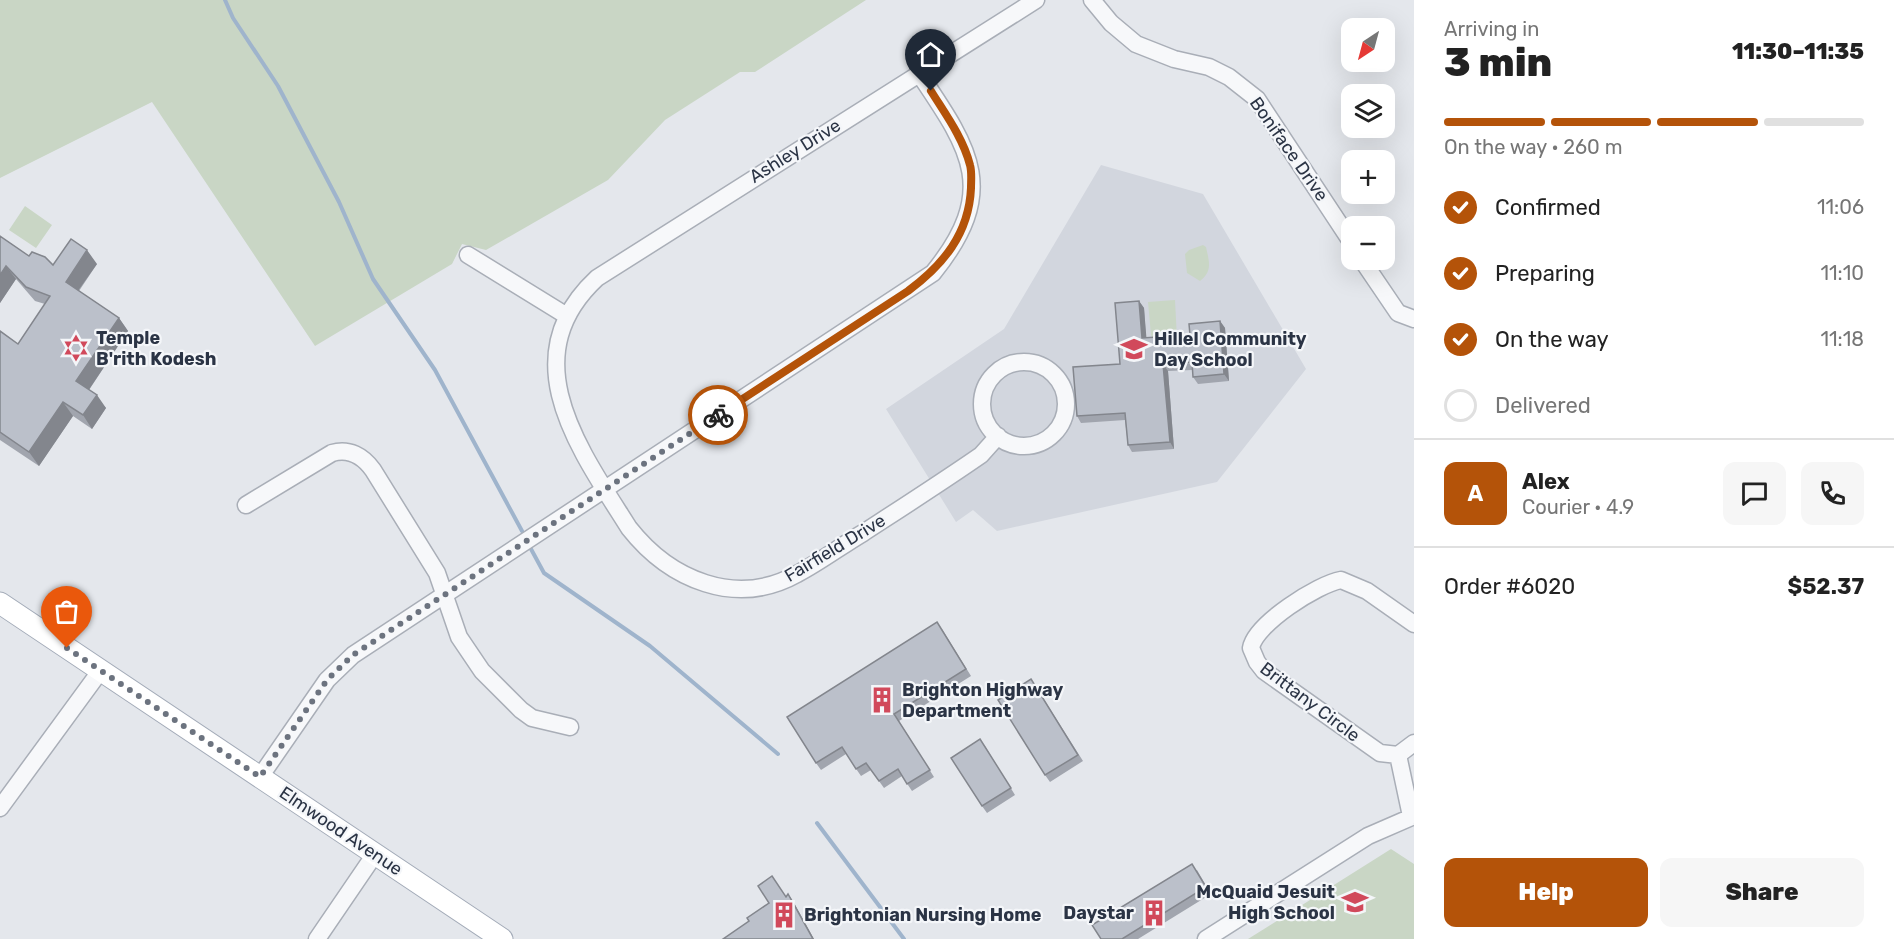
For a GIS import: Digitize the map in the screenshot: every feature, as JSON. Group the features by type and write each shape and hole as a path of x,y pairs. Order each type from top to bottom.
{"main road":[{"name":"Elmwood Avenue","path":"0,603 502,939"}],"street":[{"name":"Ashley Drive","path":"604,489 567,418 557,387 557,341 567,316 585,289 611,268 1035,0"},
{"name":"Boniface Drive","path":"1092,0 1111,23 1136,44 1174,59 1209,67 1229,77 1257,99 1341,226"},
{"path":"260,777 313,699 340,666 369,643 445,596 933,273 952,249 965,224 970,197 971,167 956,129 918,72"},
{"path":"468,255 567,316"},
{"path":"1369,270 1398,313 1414,319"},
{"path":"1034,363 1045,368 1062,387 1066,401 1065,414 1059,427 1037,444 1016,444 998,436 984,416 982,403 990,380 1009,364 1034,363"},
{"name":"Fairfield Drive","path":"604,489 641,544 666,565 698,582 716,587 747,589 796,574 981,455 998,436"},
{"path":"246,505 333,453 344,451 358,455 373,470 437,573 459,637 482,671 532,718 570,727"},
{"name":"Brittany Circle","path":"1398,755 1386,756 1375,750 1264,671 1251,648 1255,634 1263,626 1314,592 1341,580 1367,591 1414,624"},
{"path":"0,808 101,670"},
{"path":"1206,939 1368,836 1412,816 1398,755 1414,744"},
{"path":"317,939 375,854"}],"shaded area":[{"name":"Hillel Community Day School","path":"1101,165 1203,194 1306,369 1217,482 997,531 973,510 956,522 886,409 1004,329"}],"green space":[{"path":"0,0 866,0 755,72 740,72 665,120 608,180 486,250 462,244 452,264 315,346 152,102 0,178"},
{"path":"25,206 52,225 36,248 9,230"},
{"path":"1203,245 1206,247 1209,265 1207,273 1200,281 1187,273 1185,254"},
{"path":"1175,300 1177,339 1154,340 1151,335 1148,302"},
{"name":"McQuaid Jesuit High School","path":"1391,849 1414,864 1414,939 1248,939"}],"building":[{"name":"Temple B'rith Kodesh","path":"0,236 29,256 32,252 45,257 53,265 71,239 87,250 66,282 119,318 76,381 97,395 83,415 63,402 29,452 0,432 0,331 18,344 50,296 26,287 6,266 0,275"},
{"path":"1139,301 1142,338 1190,335 1189,324 1220,321 1224,374 1193,377 1192,362 1163,364 1170,442 1128,445 1125,413 1077,416 1073,367 1120,364 1115,303"},
{"name":"Brighton Highway Department","path":"937,622 966,669 894,714 930,770 907,784 898,769 879,781 866,763 856,769 842,747 816,763 787,717"},
{"name":"Brighton Highway Department","path":"1031,679 1078,755 1045,775 998,700"},
{"name":"Brighton Highway Department","path":"980,739 1011,788 982,806 951,758"},
{"name":"Daystar","path":"1192,864 1206,887 1122,939 1101,939 1092,925"},
{"name":"Brightonian Nursing Home","path":"772,876 786,897 788,894 813,939 723,939 749,921 747,918 769,903 758,886"}],"waterway":[{"path":"225,0 233,18 278,86 339,202 373,279 435,370 522,531"},
{"path":"531,549 544,573 650,646 778,754"},
{"path":"817,823 904,939"}],"way so far":[{"path":"67,648 260,777 327,680 353,655 718,415"}],"place":[{"name":"Temple B'rith Kodesh","path":"76,348"},
{"name":"Hillel Community Day School","path":"1134,349"},
{"name":"Brighton Highway Department","path":"882,700"},
{"name":"McQuaid Jesuit High School","path":"1355,902"},
{"name":"Daystar","path":"1154,913"},
{"name":"Brightonian Nursing Home","path":"784,915"}],"route":[{"path":"718,415 908,291 933,273 952,249 965,224 970,197 971,167 956,129 931,91"}]}
